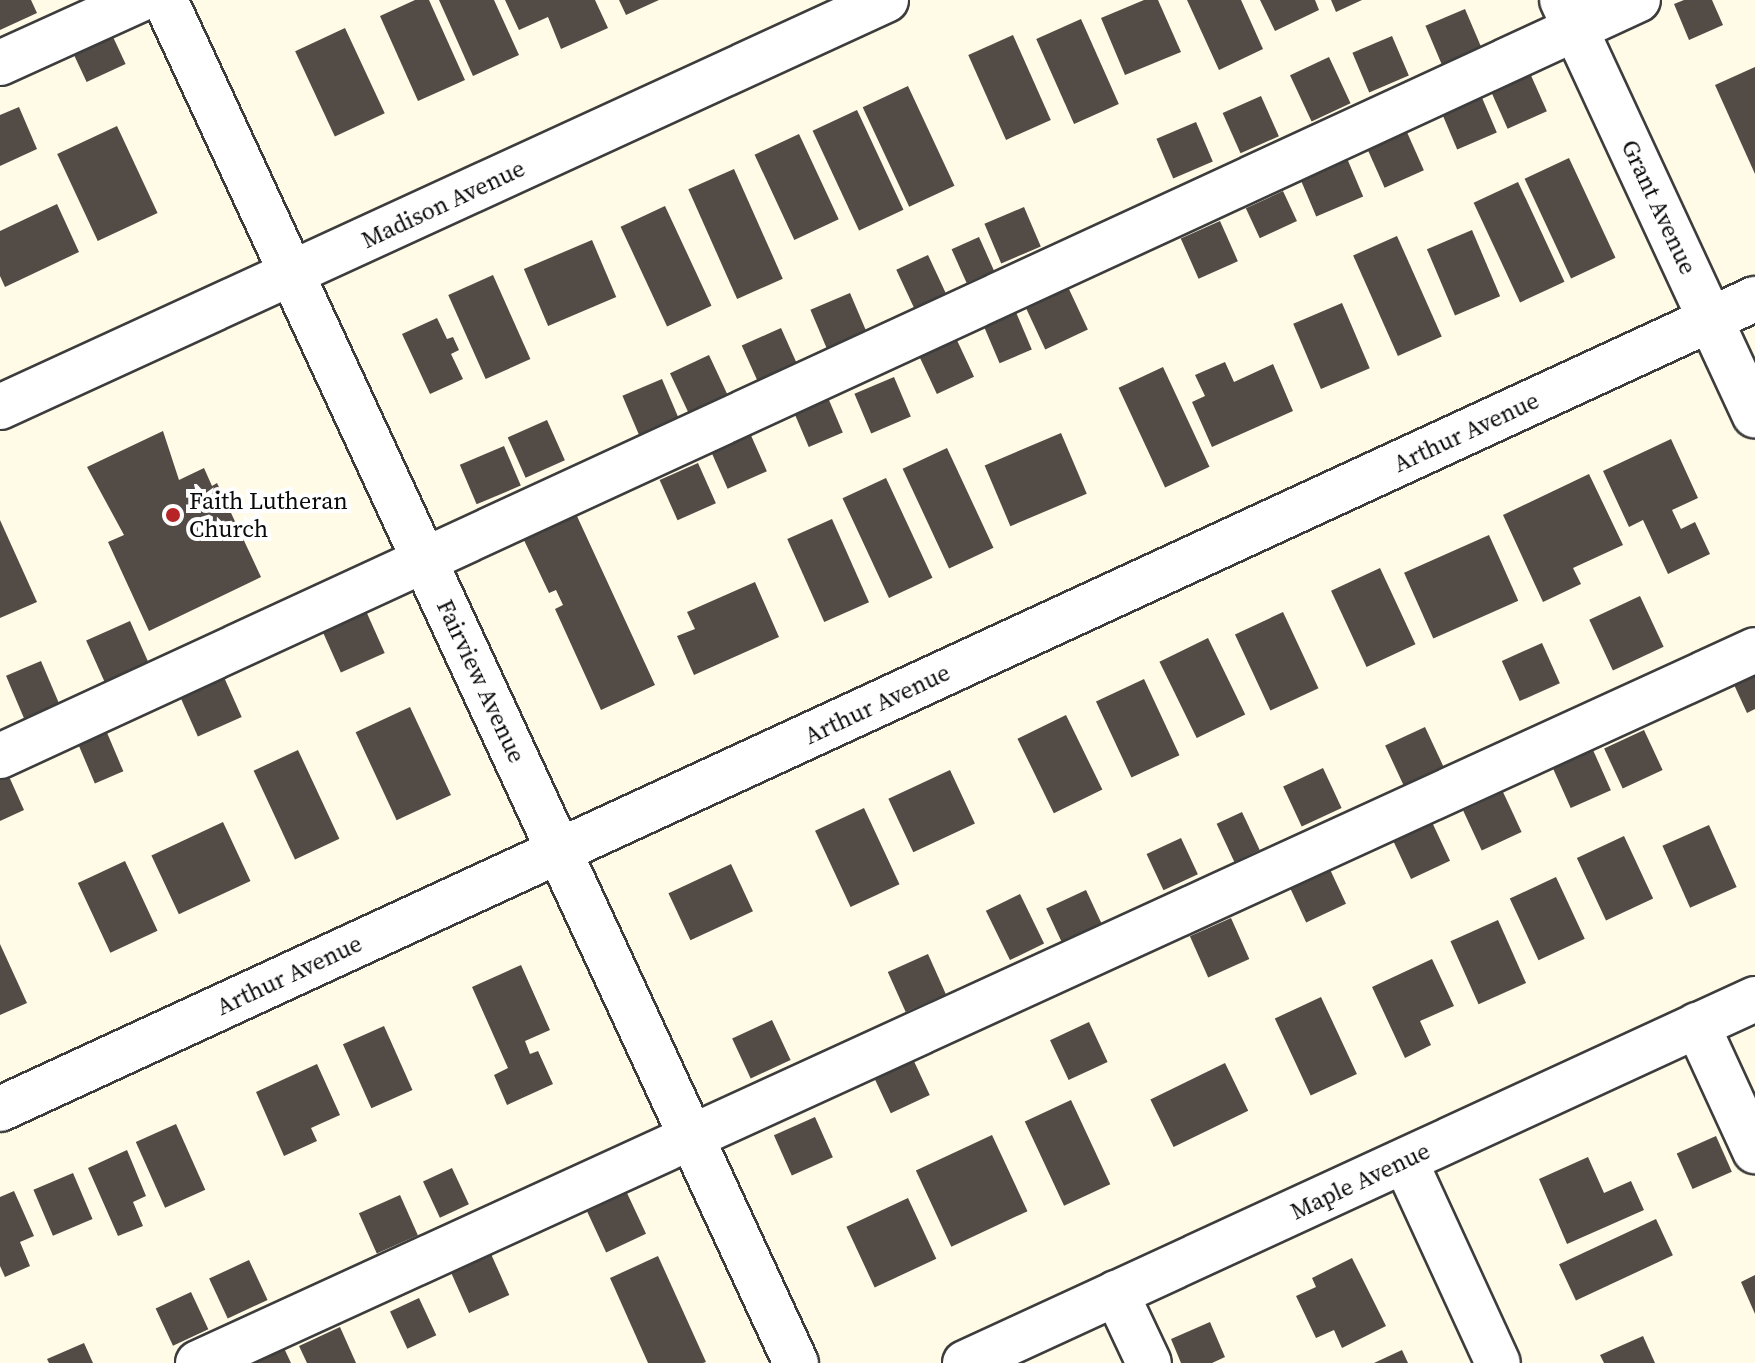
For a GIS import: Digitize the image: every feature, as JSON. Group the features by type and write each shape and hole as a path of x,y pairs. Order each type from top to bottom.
{"street":[{"path":"0,63 139,0"},
{"name":"Fairview Avenue","path":"165,0 796,1363"},
{"name":"Madison Avenue","path":"0,407 886,0"},
{"path":"0,756 425,560 1569,14 1638,0"},
{"name":"Grant Avenue","path":"1569,14 1755,415"},
{"name":"Arthur Avenue","path":"0,1109 1755,299"},
{"path":"198,1363 1755,650"},
{"name":"Maple Avenue","path":"965,1363 1755,999"},
{"path":"1697,1025 1755,1151"},
{"path":"1405,1161 1498,1363"},
{"path":"1116,1293 1149,1363"}],"building":[{"path":"0,0 31,0 37,13 0,30"},
{"path":"415,0 429,0 465,80 418,101 380,16"},
{"path":"439,0 494,0 519,55 473,76"},
{"path":"505,0 595,0 608,28 561,49 548,17 519,30"},
{"path":"619,0 659,0 626,15"},
{"path":"1144,0 1158,0 1181,52 1125,75 1101,18"},
{"path":"1187,0 1241,0 1263,49 1219,70"},
{"path":"1260,0 1315,0 1319,10 1275,31"},
{"path":"1331,0 1362,0 1336,12"},
{"path":"1684,0 1712,0 1723,25 1689,40 1674,4"},
{"path":"1465,9 1482,49 1442,65 1425,26"},
{"path":"1081,19 1119,104 1074,124 1036,39"},
{"path":"107,24 126,64 87,82 68,42"},
{"path":"345,28 385,113 335,136 295,51"},
{"path":"1013,35 1051,120 1006,140 968,55"},
{"path":"1392,36 1409,76 1369,92 1352,53"},
{"path":"1329,57 1351,103 1312,121 1290,75"},
{"path":"1755,67 1755,174 1715,85"},
{"path":"1529,71 1547,111 1508,129 1490,88"},
{"path":"908,86 954,186 909,207 863,107"},
{"path":"1480,93 1497,133 1457,149 1440,110"},
{"path":"1261,96 1279,136 1241,153 1223,113"},
{"path":"19,107 37,149 0,166 0,115"},
{"path":"857,110 903,210 859,230 813,131"},
{"path":"1196,122 1213,162 1173,178 1156,139"},
{"path":"117,126 158,213 98,241 57,154"},
{"path":"1406,130 1424,170 1385,188 1367,147"},
{"path":"799,134 839,219 794,240 755,155"},
{"path":"1346,156 1363,197 1316,216 1299,176"},
{"path":"1569,158 1615,258 1571,278 1525,179"},
{"path":"734,169 783,279 737,299 688,189"},
{"path":"1518,182 1564,282 1520,302 1474,203"},
{"path":"1283,191 1297,221 1260,238 1246,208"},
{"path":"57,204 79,252 5,287 0,276 0,231"},
{"path":"665,206 711,306 667,326 621,227"},
{"path":"1024,207 1041,247 1001,263 984,224"},
{"path":"1220,221 1238,261 1199,279 1181,238"},
{"path":"1472,230 1500,296 1455,315 1427,249"},
{"path":"1397,236 1442,336 1398,356 1353,256"},
{"path":"979,237 994,271 967,283 952,249"},
{"path":"592,240 616,297 548,326 524,269"},
{"path":"928,255 946,294 914,309 896,270"},
{"path":"493,275 530,359 486,379 448,295"},
{"path":"1068,287 1088,330 1045,349 1025,307"},
{"path":"850,293 867,333 827,349 810,310"},
{"path":"1342,303 1370,368 1321,389 1293,324"},
{"path":"1015,310 1032,350 1000,363 983,324"},
{"path":"437,318 447,339 453,337 459,350 451,354 463,379 430,394 402,334"},
{"path":"781,328 798,367 759,385 742,345"},
{"path":"955,336 974,377 937,394 918,353"},
{"path":"709,355 727,394 688,412 670,373"},
{"path":"1225,362 1234,382 1273,364 1293,411 1212,447 1192,402 1205,396 1195,375"},
{"path":"1163,367 1209,467 1165,487 1119,388"},
{"path":"894,377 911,417 871,433 854,394"},
{"path":"662,379 679,420 640,436 622,396"},
{"path":"826,393 843,433 809,447 792,407"},
{"path":"547,420 565,460 526,478 508,437"},
{"name":"Faith Lutheran Church","path":"163,431 179,480 204,468 212,486 217,483 261,577 149,631 108,542 124,535 87,467"},
{"path":"749,431 767,471 728,489 710,448"},
{"path":"1061,433 1087,494 1010,526 985,465"},
{"path":"1671,439 1698,498 1672,510 1681,529 1695,522 1710,554 1668,574 1643,520 1629,527 1603,471"},
{"path":"504,446 521,486 477,504 460,465"},
{"path":"947,448 993,548 949,568 903,469"},
{"path":"698,463 716,503 678,520 660,480"},
{"path":"1589,474 1623,545 1573,568 1581,584 1543,602 1503,515"},
{"path":"886,478 932,578 889,598 842,498"},
{"path":"576,514 655,685 601,710 555,609 563,605 556,590 549,593 523,538"},
{"path":"832,519 869,602 824,622 787,539"},
{"path":"0,520 37,602 0,618"},
{"path":"1489,535 1518,601 1433,639 1404,573"},
{"path":"1380,568 1415,644 1367,667 1331,591"},
{"path":"755,582 779,637 694,675 677,636 695,629 687,612"},
{"path":"1640,596 1664,647 1613,670 1589,620"},
{"path":"366,611 385,653 341,673 322,631"},
{"path":"1283,612 1318,688 1270,711 1235,634"},
{"path":"130,621 149,663 105,683 86,641"},
{"path":"1208,638 1245,714 1197,738 1159,662"},
{"path":"1542,643 1560,683 1520,701 1502,661"},
{"path":"41,661 59,703 24,718 6,676"},
{"path":"1755,664 1755,709 1747,713 1730,676"},
{"path":"223,675 242,717 198,737 179,695"},
{"path":"1144,679 1179,755 1131,778 1096,701"},
{"path":"410,707 451,795 397,820 356,732"},
{"path":"1066,715 1102,790 1054,813 1017,739"},
{"path":"1425,727 1444,767 1404,785 1385,746"},
{"path":"105,728 123,771 95,783 76,740"},
{"path":"1644,730 1663,770 1623,788 1604,749"},
{"path":"298,750 339,839 295,860 254,771"},
{"path":"1593,750 1611,790 1571,808 1553,768"},
{"path":"1323,768 1342,808 1302,826 1283,787"},
{"path":"950,770 975,823 913,852 888,799"},
{"path":"7,772 24,810 0,821 0,775"},
{"path":"1503,792 1522,832 1482,850 1463,811"},
{"path":"864,808 899,884 851,907 815,831"},
{"path":"1242,812 1260,850 1234,862 1217,824"},
{"path":"1431,820 1450,861 1411,879 1392,838"},
{"path":"223,822 250,881 179,914 151,855"},
{"path":"1709,825 1737,887 1690,908 1662,846"},
{"path":"1624,836 1653,899 1606,921 1577,858"},
{"path":"1181,838 1198,874 1163,890 1147,854"},
{"path":"125,861 158,931 110,953 78,883"},
{"path":"1327,863 1346,904 1306,922 1287,882"},
{"path":"731,864 753,911 690,940 668,893"},
{"path":"1556,877 1585,939 1539,960 1510,899"},
{"path":"1086,890 1105,930 1065,948 1046,909"},
{"path":"1020,894 1044,943 1010,960 986,911"},
{"path":"1231,918 1249,959 1208,977 1190,936"},
{"path":"1498,920 1526,983 1479,1004 1450,941"},
{"path":"0,944 27,1003 0,1015"},
{"path":"928,954 946,994 906,1012 888,972"},
{"path":"1432,959 1454,1006 1420,1021 1431,1045 1405,1058 1372,987"},
{"path":"521,965 550,1030 525,1041 530,1054 538,1051 553,1084 507,1105 494,1075 508,1068 472,987"},
{"path":"1321,997 1357,1074 1311,1096 1275,1019"},
{"path":"772,1020 791,1060 751,1078 732,1039"},
{"path":"1089,1022 1108,1062 1069,1080 1050,1040"},
{"path":"384,1026 412,1090 371,1108 343,1044"},
{"path":"912,1057 930,1095 891,1113 873,1075"},
{"path":"1225,1063 1248,1111 1174,1147 1150,1099"},
{"path":"317,1064 340,1115 311,1128 317,1141 284,1156 256,1092"},
{"path":"1071,1100 1110,1184 1064,1206 1025,1122"},
{"path":"815,1117 833,1157 792,1175 774,1135"},
{"path":"176,1124 205,1190 165,1208 136,1142"},
{"path":"992,1135 1027,1211 951,1247 916,1170"},
{"path":"1716,1136 1732,1172 1693,1189 1677,1153"},
{"path":"127,1150 146,1196 133,1202 143,1226 118,1236 88,1168"},
{"path":"1588,1157 1604,1193 1631,1181 1644,1210 1567,1244 1539,1179"},
{"path":"452,1168 469,1204 440,1218 423,1182"},
{"path":"73,1173 93,1219 53,1236 33,1190"},
{"path":"14,1191 34,1236 20,1242 30,1266 5,1277 0,1266 0,1197"},
{"path":"627,1193 646,1234 606,1252 587,1212"},
{"path":"400,1195 418,1235 377,1253 359,1213"},
{"path":"908,1198 936,1259 875,1287 846,1227"},
{"path":"1656,1219 1673,1255 1576,1300 1559,1264"},
{"path":"491,1254 509,1295 469,1313 451,1272"},
{"path":"658,1256 706,1362 648,1363 610,1278"},
{"path":"1352,1258 1386,1326 1342,1348 1334,1330 1316,1338 1296,1296 1316,1287 1312,1278"},
{"path":"249,1260 268,1300 228,1318 209,1279"},
{"path":"1755,1275 1755,1314 1741,1282"},
{"path":"191,1292 208,1329 173,1346 156,1308"},
{"path":"419,1298 436,1335 407,1349 390,1312"},
{"path":"1210,1322 1225,1357 1212,1363 1181,1363 1171,1339"},
{"path":"340,1327 356,1363 307,1363 299,1346"},
{"path":"1643,1336 1655,1363 1604,1363 1600,1355"},
{"path":"84,1343 93,1363 49,1363 47,1359"},
{"path":"283,1346 291,1363 247,1363"},
{"path":"1402,1350 1408,1363 1374,1363"}],"place":[{"name":"Faith Lutheran Church","path":"173,515"}]}
